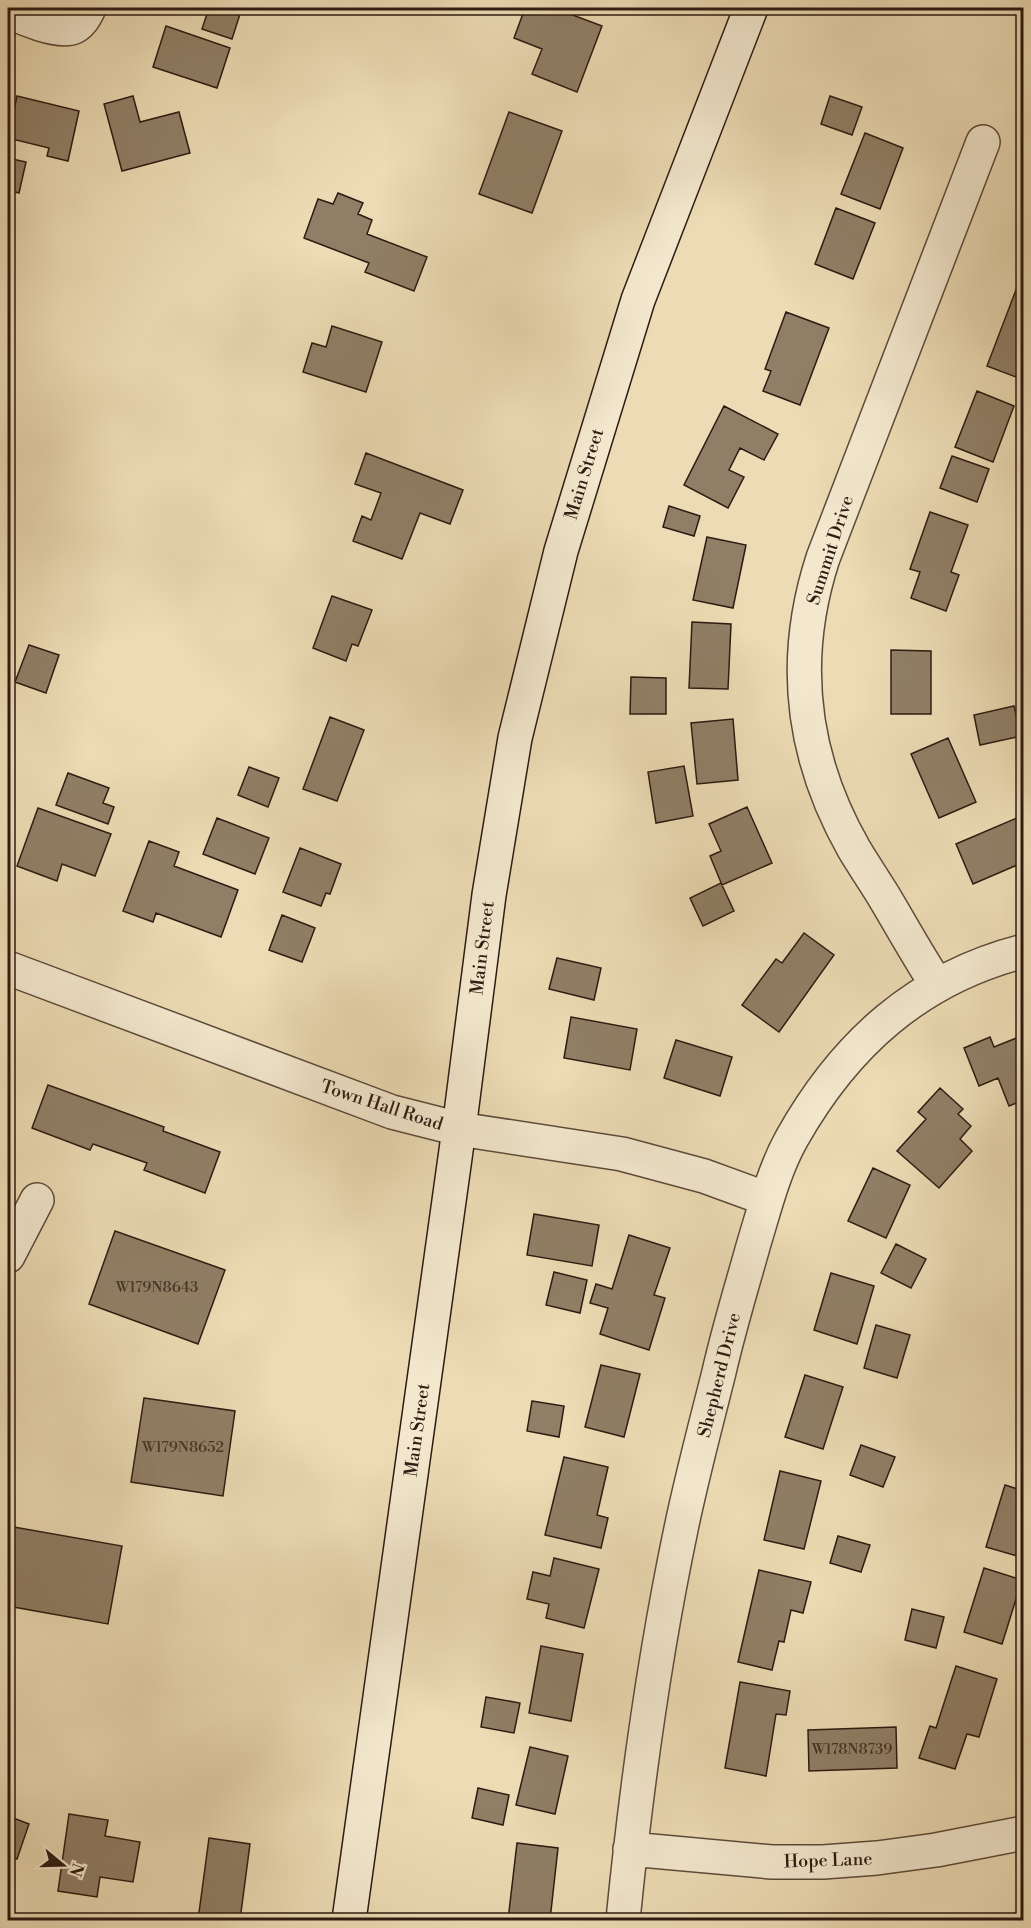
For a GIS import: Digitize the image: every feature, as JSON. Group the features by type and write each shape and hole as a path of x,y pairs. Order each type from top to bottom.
{"street":[{"path":"8,11 60,28 73,27 84,17 89,8"},
{"name":"Main Street","path":"349,1920 459,1130 489,895 515,738 561,551 638,300 751,8"},
{"name":"Summit Drive","path":"937,985 854,848 838,818 822,778 807,721 804,652 806,627 823,558 983,142"},
{"name":"Shepherd Drive","path":"623,1920 644,1737 681,1529 729,1329 767,1199 782,1158 824,1087 843,1064 891,1016 937,985 989,960 1023,951"},
{"name":"Town Hall Road","path":"8,968 392,1112 459,1130 622,1154 704,1176 767,1199"},
{"path":"8,1256 37,1200"},
{"name":"Hope Lane","path":"630,1849 772,1862 823,1862 916,1852 1023,1833"}],"building":[{"path":"209,8 232,8 241,11 232,39 202,29"},
{"path":"525,8 554,8 602,26 577,92 532,74 542,49 514,38"},
{"path":"166,26 230,48 217,88 153,67"},
{"path":"17,96 79,111 68,161 47,156 49,148 8,138"},
{"path":"133,96 140,122 179,112 190,153 122,171 104,104"},
{"path":"830,96 862,107 852,135 821,124"},
{"path":"509,112 562,131 532,213 479,194"},
{"path":"865,133 903,148 880,209 841,194"},
{"path":"8,158 26,162 19,193 8,190"},
{"path":"338,193 363,203 358,214 372,220 367,234 427,257 414,291 365,272 369,263 304,238 318,199 333,204"},
{"path":"836,208 875,223 853,279 815,264"},
{"path":"1019,282 1024,284 1024,380 987,366"},
{"path":"786,312 829,328 800,405 763,391 771,371 765,369"},
{"path":"332,326 382,342 366,392 303,372 312,343 326,347"},
{"path":"977,391 1014,406 993,462 955,447"},
{"path":"724,406 778,434 764,460 740,448 729,470 744,477 728,508 684,485"},
{"path":"366,453 463,490 450,524 420,513 402,559 353,541 362,516 371,520 381,493 355,484"},
{"path":"952,456 989,469 977,502 940,488"},
{"path":"669,506 700,516 694,536 663,527"},
{"path":"930,512 968,525 951,572 959,575 946,611 911,598 920,572 910,569"},
{"path":"707,537 746,545 733,608 693,600"},
{"path":"332,596 372,610 358,646 352,644 346,661 313,648"},
{"path":"692,622 731,624 728,689 689,688"},
{"path":"29,645 59,655 46,693 15,682"},
{"path":"891,650 931,651 931,714 891,714"},
{"path":"631,677 666,678 666,714 630,714"},
{"path":"1014,706 1021,736 980,745 974,715"},
{"path":"330,717 364,730 337,801 303,789"},
{"path":"733,719 738,780 697,784 691,723"},
{"path":"948,738 976,802 939,818 911,754"},
{"path":"684,766 693,816 656,823 648,772"},
{"path":"249,767 279,778 268,807 238,795"},
{"path":"68,773 109,788 103,803 114,807 108,824 56,805"},
{"path":"747,807 772,863 722,885 710,856 721,851 709,824"},
{"path":"38,808 111,834 95,876 62,864 57,881 17,866"},
{"path":"1024,815 1024,862 973,884 956,844"},
{"path":"217,818 269,838 255,874 203,854"},
{"path":"149,841 179,852 174,866 238,890 221,937 156,913 153,922 123,911"},
{"path":"300,848 341,864 330,894 326,893 321,906 283,892"},
{"path":"721,883 734,911 703,926 690,898"},
{"path":"282,915 315,928 302,962 269,950"},
{"path":"804,933 834,955 779,1032 742,1005 776,959 782,963"},
{"path":"557,958 601,968 594,1000 549,989"},
{"path":"571,1017 637,1029 630,1070 564,1058"},
{"path":"1024,1035 1024,1100 1009,1106 998,1078 979,1086 964,1048 990,1037 994,1047"},
{"path":"676,1040 732,1057 720,1096 664,1078"},
{"path":"48,1085 164,1127 163,1131 220,1152 205,1193 144,1170 147,1163 93,1144 90,1150 32,1128"},
{"path":"940,1088 963,1109 958,1114 971,1126 960,1139 972,1151 939,1188 897,1151 926,1119 918,1112"},
{"path":"873,1168 910,1185 886,1238 848,1221"},
{"path":"534,1214 599,1225 592,1266 527,1255"},
{"path":"115,1231 225,1270 198,1344 89,1304"},
{"path":"629,1235 670,1248 654,1295 665,1298 649,1350 600,1334 608,1308 590,1303 596,1284 612,1289"},
{"path":"896,1244 926,1259 911,1288 881,1273"},
{"path":"554,1272 587,1280 580,1313 546,1305"},
{"path":"831,1273 874,1286 857,1344 814,1330"},
{"path":"876,1325 910,1335 897,1378 864,1368"},
{"path":"601,1365 640,1374 624,1437 585,1427"},
{"path":"805,1375 843,1387 823,1449 785,1437"},
{"path":"144,1398 235,1411 223,1496 131,1482"},
{"path":"532,1401 564,1406 559,1437 527,1431"},
{"path":"1024,1434 1024,1454 1018,1452"},
{"path":"861,1445 895,1457 883,1487 850,1475"},
{"path":"564,1457 608,1467 597,1515 608,1518 601,1548 545,1535"},
{"path":"780,1471 821,1481 804,1549 764,1540"},
{"path":"1005,1485 1024,1491 1024,1558 986,1547"},
{"path":"8,1526 122,1546 108,1624 8,1606"},
{"path":"838,1536 870,1545 861,1572 830,1563"},
{"path":"554,1558 599,1569 584,1628 546,1618 549,1604 527,1599 533,1572 550,1576"},
{"path":"984,1568 1022,1580 1002,1644 964,1632"},
{"path":"759,1570 811,1582 803,1613 791,1610 784,1642 779,1641 772,1670 738,1662"},
{"path":"912,1609 944,1617 936,1648 905,1640"},
{"path":"541,1646 583,1654 571,1721 529,1713"},
{"path":"956,1666 997,1679 979,1737 967,1734 955,1769 919,1758 930,1726 936,1728"},
{"path":"740,1682 790,1691 786,1715 776,1714 766,1776 725,1768"},
{"path":"486,1697 520,1703 514,1733 481,1727"},
{"path":"896,1727 897,1768 809,1771 808,1730"},
{"path":"530,1747 568,1756 555,1814 516,1805"},
{"path":"478,1788 509,1795 503,1825 472,1818"},
{"path":"69,1814 108,1820 105,1836 140,1842 133,1882 100,1877 97,1897 58,1891"},
{"path":"8,1816 29,1824 17,1859 8,1855"},
{"path":"209,1838 250,1844 240,1920 198,1920"},
{"path":"517,1843 558,1848 550,1920 508,1920"},
{"path":"1018,1913 1019,1920 967,1920"}]}
